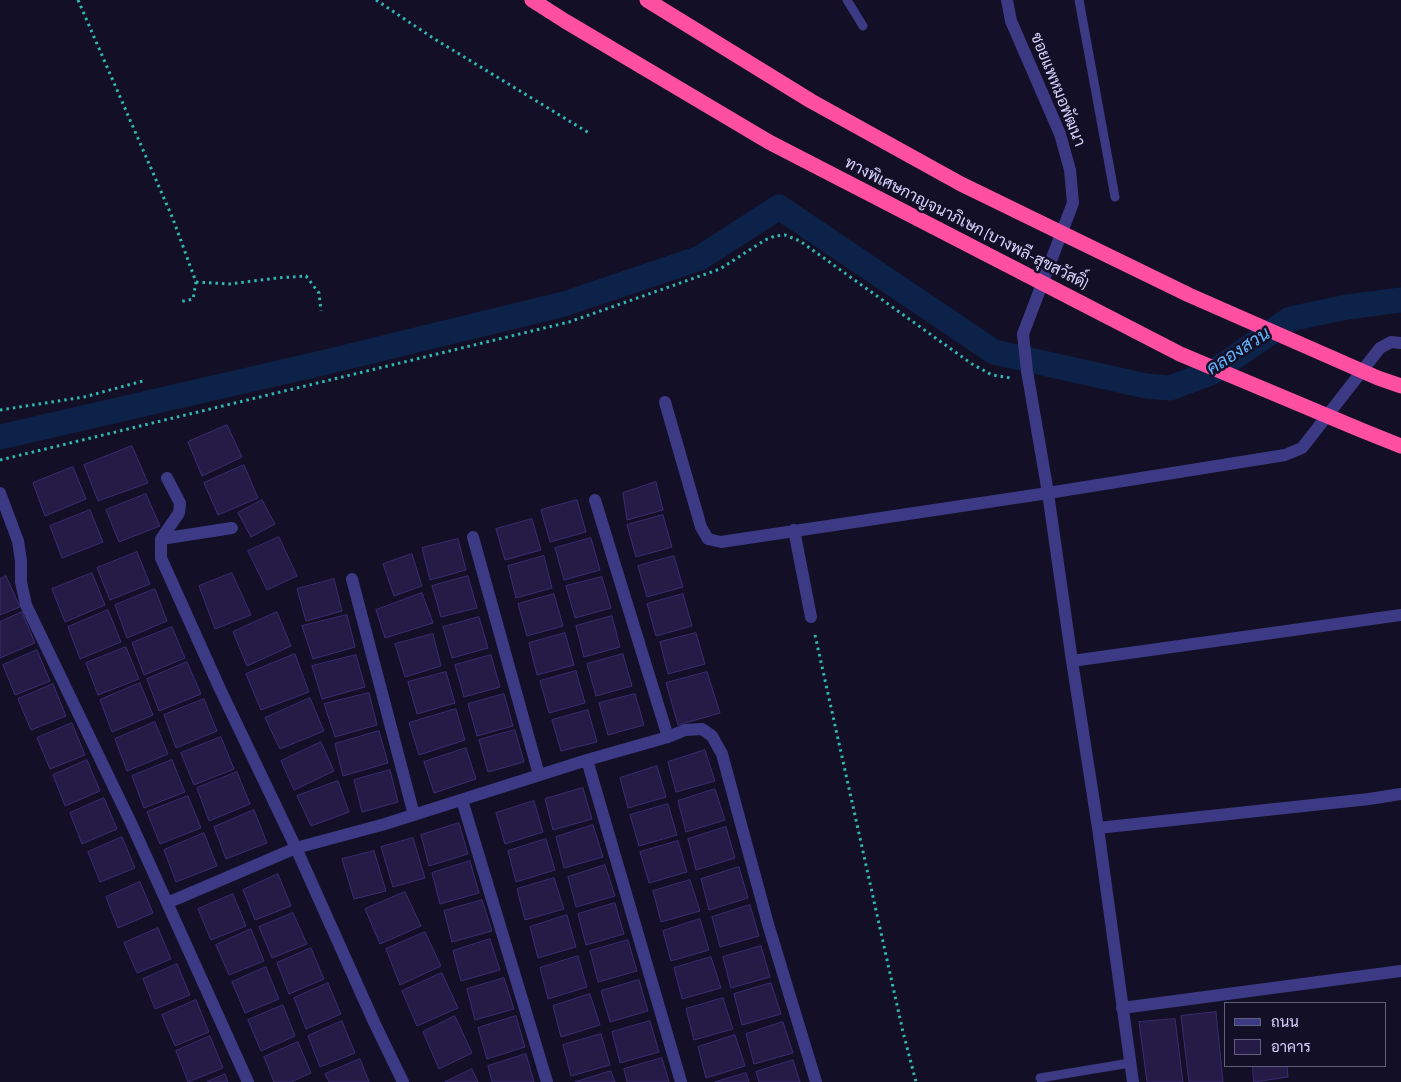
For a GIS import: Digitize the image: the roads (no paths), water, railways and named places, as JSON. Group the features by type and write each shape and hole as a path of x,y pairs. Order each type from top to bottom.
{"highway":[{"name":"ทางพิเศษกาญจนาภิเษก (บางพลี-สุขสวัสดิ์)","path":"532,0 769,142 1180,354 1401,446"},
{"name":"ทางพิเศษกาญจนาภิเษก (บางพลี-สุขสวัสดิ์)","path":"647,0 810,102 961,184 1189,295 1378,378 1401,386"}],"street":[{"name":"ซอยแพหมอพัฒนา","path":"1007,0 1011,21 1060,134 1070,170 1073,202 1023,334 1027,376 1048,493"},
{"path":"665,402 701,527 708,539 721,542 1285,455 1302,448 1380,348 1391,342 1401,343"},
{"path":"167,478 180,503 179,513 161,539 162,558 220,689 296,848 374,1022 404,1082"},
{"path":"0,493 18,541 21,561 21,582 26,605 132,823 248,1082"},
{"path":"1048,493 1098,828 1133,1082"},
{"path":"594,500 668,737"},
{"path":"161,539 232,528"},
{"path":"794,530 811,617"},
{"path":"473,537 539,775"},
{"path":"352,579 414,815"},
{"path":"1072,661 1401,615"},
{"path":"167,903 296,848 414,815 587,760 668,737 685,730 702,729 712,736 722,754 768,924 816,1082"},
{"path":"587,760 681,1082"},
{"path":"1098,828 1401,794"},
{"path":"462,800 547,1082"},
{"path":"1122,1008 1401,970"}],"lane":[{"path":"847,0 863,26"},
{"path":"1078,0 1115,198"},
{"path":"1040,1078 1130,1063"}],"waterway":[{"name":"คลองสวน","path":"0,437 322,363 564,304 700,258 779,207 994,352 1146,386 1170,388 1213,372 1290,319 1347,307 1401,300"}]}
